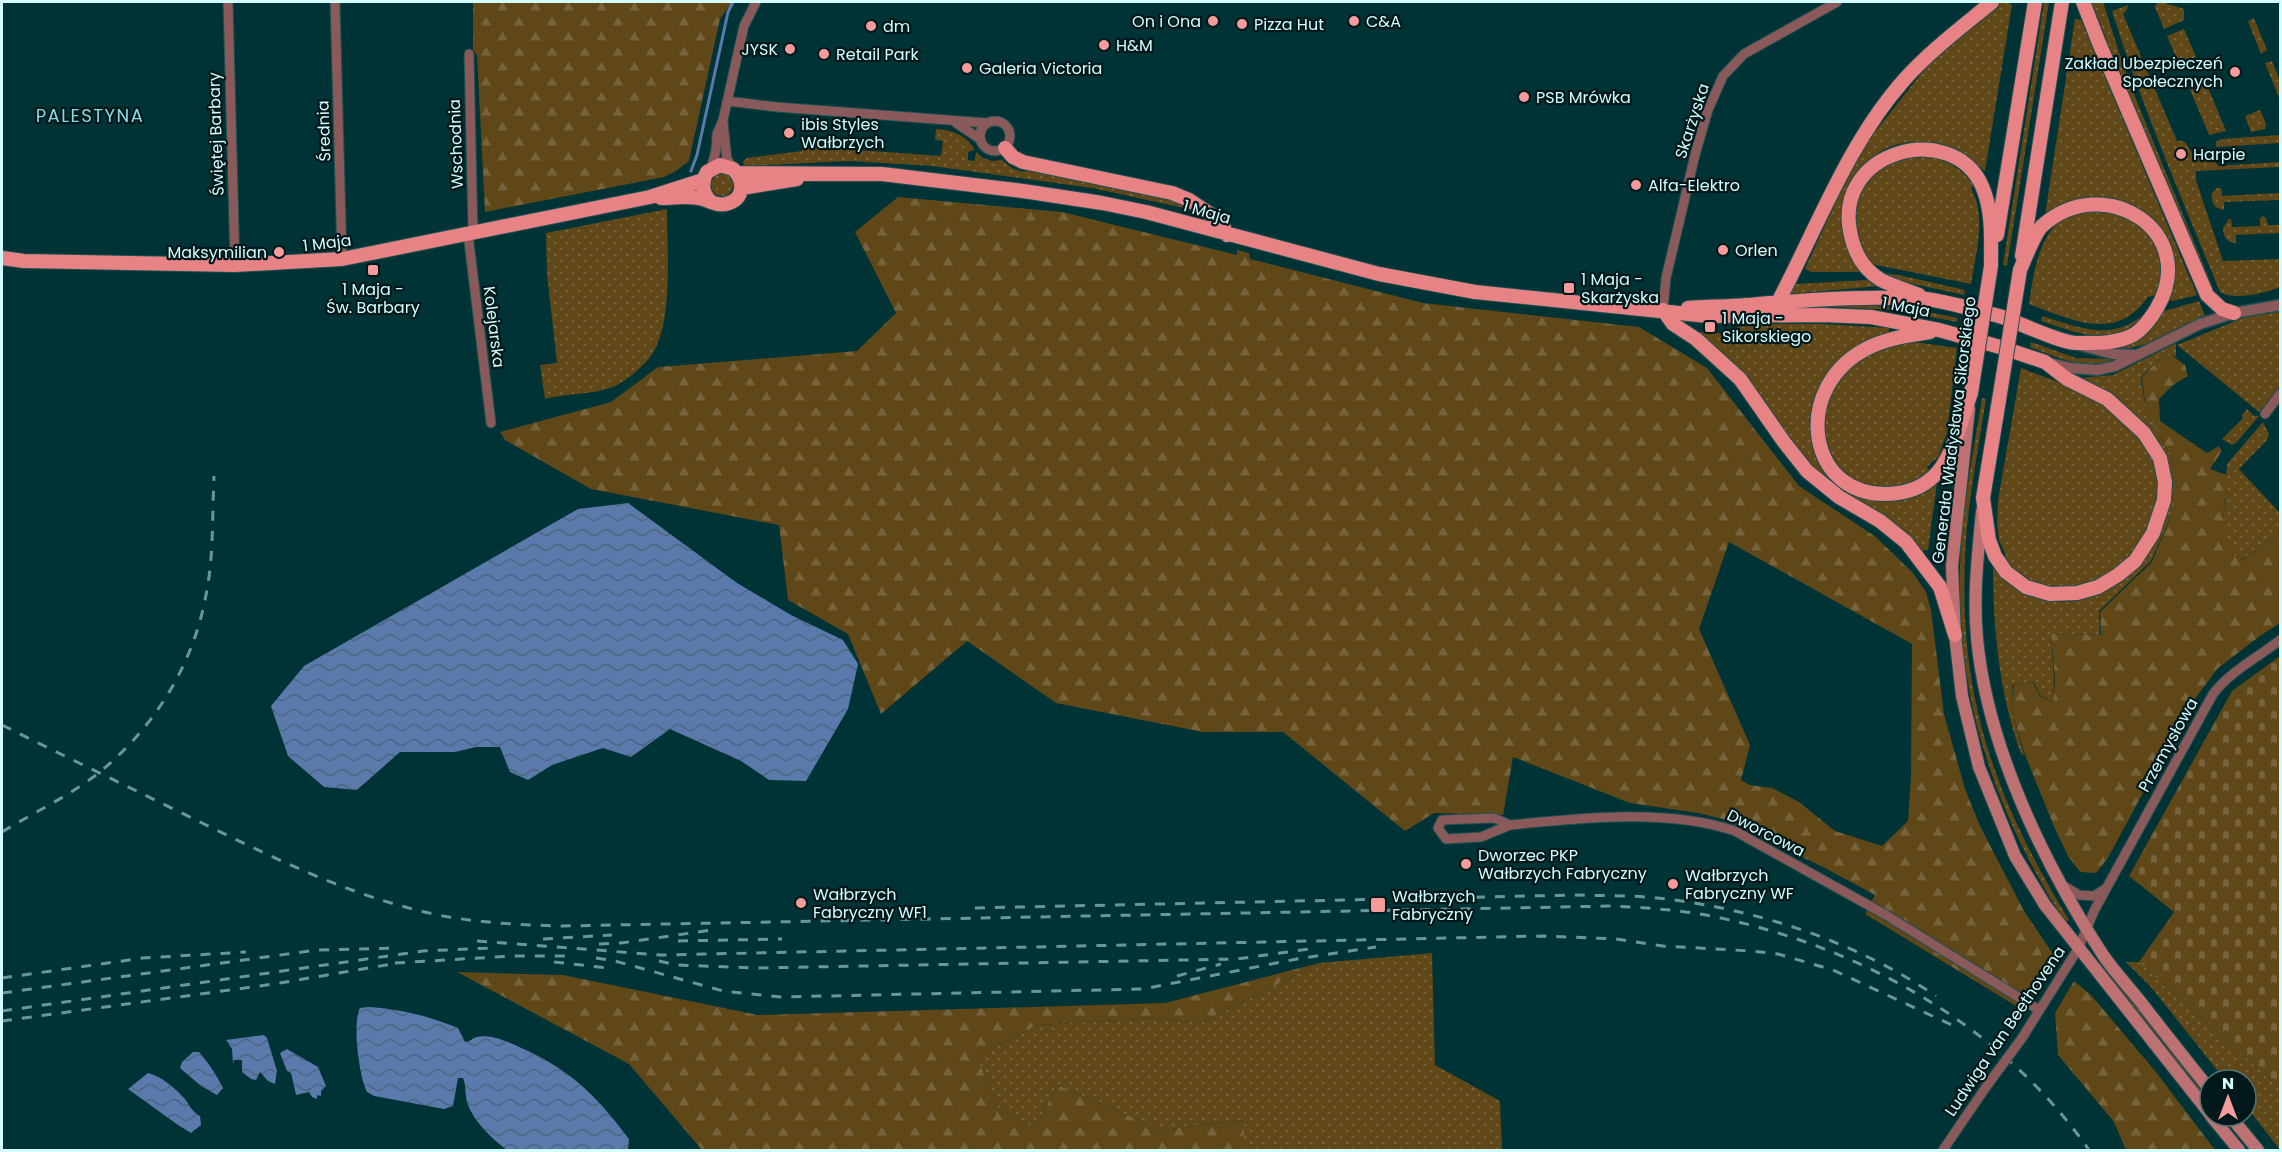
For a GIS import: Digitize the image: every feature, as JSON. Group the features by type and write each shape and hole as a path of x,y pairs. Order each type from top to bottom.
{"main road":[{"path":"1778,302 1841,173 1870,127 1903,81 1931,53 1992,2"},
{"name":"Generała Władysława Sikorskiego","path":"2035,2 1971,393 1953,557 1955,635 1962,696 1979,767 2016,856 2044,905 2198,1099"},
{"path":"2062,2 1983,498 1976,572 1977,635 1984,683 2002,751 2038,840 2059,883 2104,956 2198,1075"},
{"path":"2083,2 2208,295 2222,309 2234,313"},
{"path":"1005,148 1013,157 1023,162 1172,193 1189,200 1221,221 1227,235"},
{"path":"1930,299 1881,280 1858,258 1854,250 1848,218 1850,200 1865,174 1887,156 1909,150 1922,150 1936,151 1964,161 1982,184 1990,206 1991,266"},
{"path":"720,165 736,171 742,188 737,198 721,205 710,201 704,191 707,174 720,165"},
{"name":"1 Maja","path":"736,171 882,174 1034,193 1146,212 1379,274 1475,292 1708,316 1870,317 1939,330 2045,362"},
{"name":"1 Maja","path":"650,197 707,174"},
{"path":"742,188 816,174"},
{"name":"1 Maja","path":"2,258 24,261 235,265 342,259 650,197 693,196 710,201"},
{"path":"2020,270 2041,227 2065,211 2076,207 2087,204 2115,205 2142,218 2153,229 2167,259 2169,274 2163,297 2154,314 2136,334 2124,339 2109,342 2072,343"},
{"name":"1 Maja","path":"1663,310 1823,298 1930,299 1998,316 2072,343"},
{"path":"1663,310 1672,324 1696,339 1740,380 1807,471 1839,497 1880,521 1906,542 1940,587 1955,635"},
{"path":"1939,330 1890,339 1870,347 1836,372 1821,398 1817,412 1817,428 1827,463 1851,486 1874,494 1902,493 1918,487 1940,470 1950,451 1971,393"},
{"path":"1983,498 1989,540 1995,556 2006,572 2038,592 2064,595 2098,587 2135,561 2153,533 2164,500 2165,482 2160,458 2150,441 2123,411 2107,399 2067,379 2045,362"},
{"name":"Generała Władysława Sikorskiego","path":"2221,1128 2239,1150"},
{"path":"2240,1128 2258,1150"}],"street":[{"name":"Świętej Barbary","path":"228,2 235,265"},
{"name":"Średnia","path":"335,2 342,259"},
{"path":"707,174 715,156 717,134 723,120 744,26 756,2"},
{"name":"Skarżyska","path":"1663,310 1666,278 1698,145 1708,110 1723,76 1744,54 1837,2"},
{"name":"Wschodnia","path":"469,54 470,234"},
{"path":"727,101 954,122 1000,121 1008,127 1010,140 1005,148 996,152 984,147 980,139 980,132 987,123"},
{"path":"723,120 727,159 736,171"},
{"path":"954,122 980,139"},
{"name":"Kolejarska","path":"470,234 491,423"},
{"name":"1 Maja","path":"2045,362 2070,368 2098,370 2115,366 2200,324 2234,313 2280,305"},
{"name":"1 Maja","path":"2072,343 2095,351 2135,355"},
{"path":"2265,414 2280,394"},
{"name":"Przemysłowa","path":"2086,926 2213,694 2245,663 2280,640"},
{"name":"Dworcowa","path":"1510,825 1494,818 1442,820 1438,828 1445,839 1481,837 1510,825 1649,818 1712,823 1735,831 1886,915 2039,1010"},
{"path":"2059,883 2079,894 2094,896 2107,887"},
{"name":"Ludwiga van Beethovena","path":"1943,1150 2022,1038 2055,982 2078,949 2086,926"}],"green space":[{"path":"473,2 732,2 720,19 689,161 664,177 485,212 477,55 473,50"},
{"path":"1999,2 2009,2 2012,5 1985,171 1944,147 1928,143 1903,143 1881,151 1864,165 1852,184 1845,205 1844,228 1850,251 1863,272 1811,272 1805,269 1858,153 1933,59"},
{"path":"2044,2 2049,2 2007,266 2003,265"},
{"path":"2091,2 2103,2 2127,77 2213,288 2209,289"},
{"path":"2157,2 2184,9 2184,20 2164,29 2155,7"},
{"path":"2128,5 2123,14 2177,141 2185,142 2194,154 2215,159 2217,166 2280,162 2280,167 2196,171 2196,180 2223,261 2280,259 2280,287 2259,294 2241,296 2226,295 2220,292 2149,118 2112,11"},
{"path":"2254,18 2267,50 2261,54 2248,21"},
{"path":"2075,19 2081,20 2197,295 2173,301 2167,300 2172,284 2170,267 2150,221 2136,209 2117,201 2096,198 2075,201 2045,215"},
{"path":"2184,29 2196,57 2179,64 2167,36"},
{"path":"2272,61 2280,81 2280,100 2265,63"},
{"path":"2205,80 2226,131 2209,135 2189,87"},
{"path":"2260,110 2266,124 2265,129 2251,132 2245,116"},
{"path":"936,129 953,132 968,141 975,150 968,152 968,160 975,161 976,152 983,158 992,161 1002,160 1013,169 1024,172 1027,170 1170,197 1198,211 1092,188 932,166 850,161 744,166 743,161 747,158 802,151 802,146 941,156 943,141 935,140"},
{"path":"2280,135 2280,143 2216,147 2216,142 2221,139"},
{"path":"1911,154 1946,162 1960,171 1974,185 1971,188 1976,199 1979,235 1971,284 1871,264 1863,252 1855,227 1855,214 1863,188 1880,167"},
{"path":"722,174 730,177 733,185 730,193 722,196 714,193 711,185 714,177"},
{"path":"2217,188 2221,188 2222,196 2280,193 2280,200 2224,202 2224,210 2218,208 2212,200 2212,193"},
{"path":"898,197 1062,212 1237,255 1237,250 1249,253 1250,259 1423,303 1639,327 1707,368 1799,486 1876,537 1913,573 1926,592 1931,610 1944,714 1965,789 1980,826 2024,911 2055,957 2026,1012 1865,914 1875,895 1823,867 1723,819 1630,803 1513,757 1503,815 1434,813 1405,831 1283,732 1203,732 1056,703 967,641 881,714 848,634 788,600 779,525 591,489 505,440 500,432 611,402 658,367 857,351 896,313 855,232","holes":["1729,542 1912,644 1911,777 1908,821 1882,846 1835,831 1799,802 1772,788 1750,785 1741,780 1750,745 1699,629"]},
{"path":"667,209 668,282 664,321 660,337 651,356 636,372 613,387 545,399 540,365 557,363 547,274 546,233"},
{"path":"2109,209 2141,225 2151,238 2159,253 2162,269 2157,295 2148,297 2135,311 2122,320 2108,324 2077,321 2029,304 2033,276 2041,248 2056,225 2067,216 2080,210"},
{"path":"2263,216 2268,225 2280,225 2280,233 2236,235 2236,243 2230,242 2225,236 2223,228 2229,219 2231,219 2232,227 2260,226 2260,218"},
{"path":"1881,273 1965,290 1964,295 1891,279"},
{"path":"1874,281 1879,286 1790,294 1796,284"},
{"path":"2199,301 2205,316 2148,343 2124,349 2112,349 2161,312"},
{"path":"1832,305 1909,308 1958,318 1957,322 1894,310 1834,307"},
{"path":"2151,307 2138,321 2113,335 2086,335 2041,321 2042,316 2086,329 2113,330 2138,319"},
{"path":"2280,312 2280,386 2259,412 2177,345 2247,316"},
{"path":"1772,324 1889,328 1889,332 1866,346 1818,394 1812,406 1810,422 1812,438 1817,454 1826,468 1838,481 1866,498 1882,501 1897,500 1937,483 1928,550 1921,551 1904,530 1885,516 1849,497 1802,459 1746,380 1719,350 1694,332 1736,334 1737,327"},
{"path":"1900,342 1957,348 1947,433 1938,457 1927,467 1930,472 1898,488 1869,487 1845,473 1830,450 1824,421 1832,391 1857,363"},
{"path":"2031,342 2076,358 2113,359 2114,362 2092,365 2071,362 2030,347"},
{"path":"2176,343 2176,357 2170,354 2162,357 2141,377 2146,412 2173,459 2172,513 2151,561 2099,611 2100,635 2051,633 2053,702 2040,695 2033,682 2013,684 2011,708 2024,755 2021,754 2002,684 1994,613 1993,564 2010,582 2031,595 2055,601 2067,601 2085,597 2147,555 2166,460 2141,421 2107,393 2080,378 2113,375"},
{"path":"2170,354 2185,365 2188,376 2173,385 2159,399 2160,421 2207,453 2219,446 2222,451 2210,469 2227,475 2224,521 2232,552 2240,561 2263,546 2280,530 2280,623 2217,669 2189,707 2108,858 2096,873 2080,872 2068,856 2055,829 2025,755 2011,708 2014,684 2032,682 2040,696 2053,702 2055,680 2051,633 2101,635 2100,612 2152,562 2172,513 2173,459 2146,412 2142,377 2162,357"},
{"path":"2021,368 2080,391 2113,409 2139,435 2156,467 2158,493 2150,524 2143,538 2123,563 2111,572 2082,584 2066,587 2038,585 2014,572 2003,558 2006,556 1999,540 1998,500"},
{"path":"1982,398 1986,399 1966,538 1965,609 1968,658 1987,747 2002,790 2043,876 2069,920 2065,922 2039,879 1997,789 1970,696 1963,647 1960,598 1961,547 1967,491"},
{"path":"2247,409 2254,416 2259,416 2236,443 2232,445 2222,439 2243,418 2242,415"},
{"path":"2263,422 2269,434 2267,440 2239,469 2280,513 2280,530 2263,546 2239,561 2228,548 2223,528 2227,464"},
{"path":"2280,656 2280,1088 2139,962 2174,912 2129,876 2232,691"},
{"path":"1432,953 1435,1065 1500,1101 1502,1150 1244,1150 1243,1120 1161,1130 1057,1085 1035,1129 997,1107 977,1057 1037,1025 1156,1018 1200,1023 1319,963"},
{"path":"2101,962 2198,1084 2198,1094 2096,965"},
{"path":"2126,962 2139,962 2258,1068 2215,1068 2151,987"},
{"path":"1319,963 1200,1023 1156,1018 1037,1025 977,1057 997,1107 1035,1129 1057,1085 1161,1130 1244,1120 1244,1150 702,1150 629,1064 457,972 563,975 758,1015 1165,1003"},
{"path":"2074,981 2091,995 2156,1072 2215,1150 2126,1150 2114,1122 2058,1055 2055,1013"},
{"path":"2258,1068 2280,1088 2280,1150 2258,1122"}],"water":[{"path":"628,503 737,583 791,615 843,640 858,664 848,709 806,781 769,780 741,761 670,729 631,757 603,748 552,765 528,780 510,772 500,747 476,747 455,752 400,752 357,790 324,787 288,756 271,706 304,666 578,509"},
{"path":"360,1008 403,1011 447,1024 458,1028 465,1042 482,1036 492,1037 508,1042 552,1064 580,1084 605,1109 629,1139 628,1150 507,1150 478,1123 467,1102 463,1078 458,1078 453,1106 444,1109 374,1096 367,1092 364,1084 357,1037"},
{"path":"264,1035 267,1038 277,1071 275,1084 268,1081 260,1072 256,1080 251,1079 242,1072 242,1060 234,1060 233,1064 232,1049 226,1040"},
{"path":"287,1049 318,1067 326,1086 321,1091 321,1096 317,1095 317,1099 309,1092 296,1095 291,1073 287,1071 280,1053"},
{"path":"193,1052 199,1052 221,1083 223,1088 217,1095 201,1086 180,1068 182,1062"},
{"path":"148,1073 172,1086 200,1116 201,1125 191,1133 128,1089"}],"waterway":[{"path":"691,171 697,155 728,12 733,2"}],"railway":[{"path":"2,832 62,798 96,775 135,738 168,695 191,647 206,595 212,550 214,476"},
{"path":"2,725 290,865 380,900 443,916 472,920 561,926 1613,906 1708,915 1775,932 1827,950 1878,973 1927,1000 1973,1031 2016,1067 2055,1106 2089,1150"},
{"path":"975,908 1575,895 1655,898 1703,904 1807,932 1874,960 1936,996"},
{"path":"599,944 712,930"},
{"path":"543,939 612,935"},
{"path":"477,941 661,955 1543,936 1616,939 1663,946 1778,954 1833,970 1954,1026"},
{"path":"678,941 782,939"},
{"path":"596,958 615,961 723,991 781,997 1143,989 1297,959 1376,947"},
{"path":"2,993 317,950 394,948"},
{"path":"2,1011 423,951 491,948"},
{"path":"659,961 677,965 757,968 1237,959 1309,949"},
{"path":"2,978 143,958 246,952"},
{"path":"395,963 513,956 566,956"},
{"path":"554,962 608,968"},
{"path":"2,1021 274,984 392,964"},
{"path":"1177,976 1221,964"}],"place":[{"name":"On i Ona","path":"1213,21"},
{"name":"C&A","path":"1354,21"},
{"name":"Pizza Hut","path":"1242,24"},
{"name":"dm","path":"871,26"},
{"name":"H&M","path":"1104,45"},
{"name":"JYSK","path":"790,49"},
{"name":"Retail Park","path":"824,54"},
{"name":"Galeria Victoria","path":"967,68"},
{"name":"Zakład Ubezpieczeń Społecznych","path":"2235,72"},
{"name":"PSB Mrówka","path":"1524,97"},
{"name":"ibis Styles Wałbrzych","path":"789,133"},
{"name":"Harpie","path":"2181,154"},
{"name":"Alfa-Elektro","path":"1636,185"},
{"name":"Orlen","path":"1723,250"},
{"name":"Maksymilian","path":"279,252"},
{"name":"1 Maja - Św. Barbary","path":"373,270"},
{"name":"1 Maja - Skarżyska","path":"1569,288"},
{"name":"1 Maja - Sikorskiego","path":"1710,327"},
{"name":"Dworzec PKP Wałbrzych Fabryczny","path":"1466,864"},
{"name":"Wałbrzych Fabryczny WF","path":"1673,884"},
{"name":"Wałbrzych Fabryczny WF1","path":"801,903"},
{"name":"Wałbrzych Fabryczny","path":"1378,905"}],"district":[{"name":"PALESTYNA","path":"90,115"}]}
